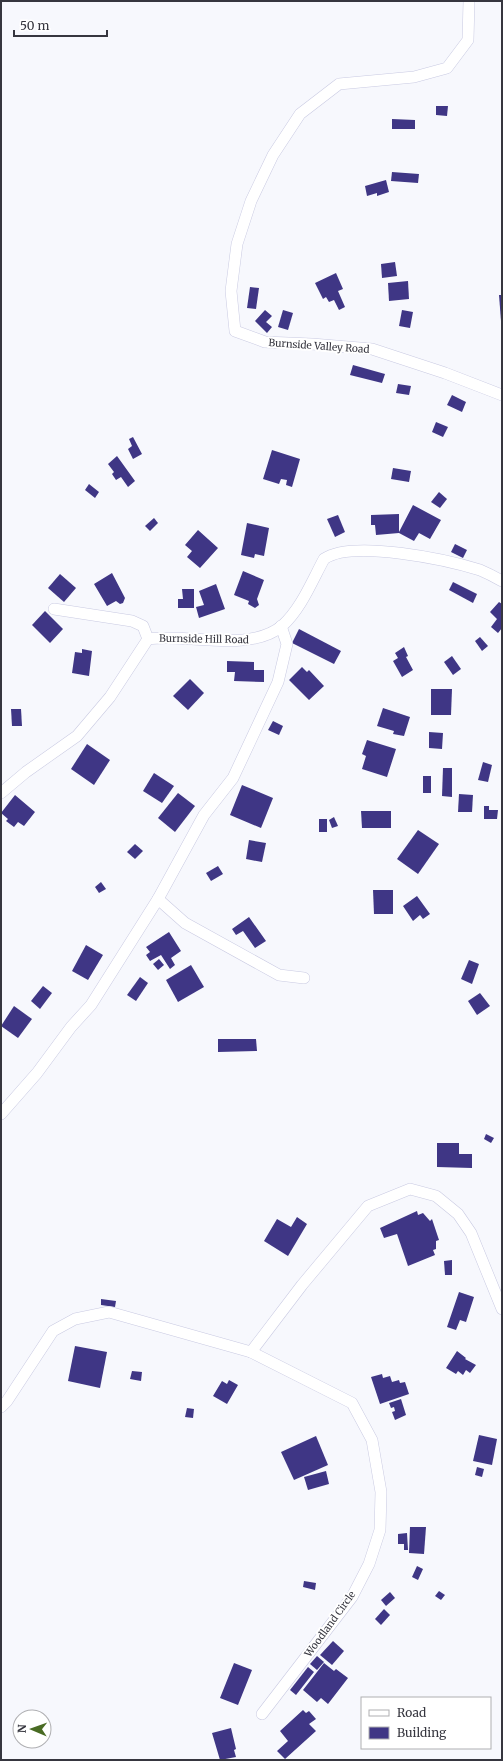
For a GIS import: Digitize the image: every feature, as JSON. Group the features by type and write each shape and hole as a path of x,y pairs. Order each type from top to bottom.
{"street":[{"name":"Burnside Valley Road","path":"469,1 468,40 447,68 414,78 339,84 300,114 273,154 251,201 237,244 231,291 235,331 265,342 372,349 445,372 502,395"},
{"name":"Burnside Hill Road","path":"1,793 26,772 76,736 110,697 148,639 164,637 224,641 255,639 281,626 295,611 324,559 330,554 363,550 403,553 481,571 502,581"},
{"path":"54,610 132,621 143,626 148,639"},
{"path":"1,1114 18,1096 91,1005 158,899 204,815 233,778 278,682 287,644 281,626"},
{"path":"158,899 186,923 279,975 304,978"},
{"path":"251,1352 302,1285 341,1241 368,1206 410,1189 436,1196 458,1214 471,1233 502,1309"},
{"name":"Woodland Circle","path":"1,1408 54,1331 75,1319 109,1312 251,1352 352,1403 372,1440 381,1492 380,1530 369,1564 352,1597 262,1714"}],"building":[{"path":"436,106 448,106 447,116 436,115"},
{"path":"392,119 415,120 415,129 392,129"},
{"path":"392,172 419,174 418,183 391,181"},
{"path":"386,180 389,192 377,196 377,193 367,196 365,186"},
{"path":"395,262 397,276 382,278 381,264"},
{"path":"336,273 343,289 338,291 345,307 339,310 334,300 329,302 326,297 323,299 315,283"},
{"path":"408,281 409,299 389,301 388,283"},
{"path":"250,287 259,288 256,309 247,308"},
{"path":"499,295 502,295 502,321 501,321"},
{"path":"265,310 272,316 266,322 272,327 267,333 255,321"},
{"path":"283,310 293,313 288,330 278,327"},
{"path":"402,310 413,312 410,328 399,326"},
{"path":"353,365 385,374 382,383 350,375"},
{"path":"398,384 411,386 409,395 396,393"},
{"path":"452,395 466,402 462,412 447,405"},
{"path":"436,422 448,427 443,437 432,432"},
{"path":"133,437 142,454 133,459 128,449 132,446 129,439"},
{"path":"272,450 300,459 292,487 286,485 287,480 281,479 279,484 263,479"},
{"path":"117,456 135,481 128,487 121,477 116,480 112,474 114,472 108,464"},
{"path":"393,468 411,471 409,482 391,479"},
{"path":"89,484 99,492 95,498 85,490"},
{"path":"439,492 447,499 440,508 431,502"},
{"path":"413,505 441,520 430,539 419,533 414,541 399,533 376,535 375,525 371,525 371,515 399,514 399,532"},
{"path":"338,515 345,532 335,537 327,519"},
{"path":"154,518 158,523 150,531 145,526"},
{"path":"247,523 269,528 264,556 255,554 254,558 241,555"},
{"path":"198,530 218,548 200,568 187,557 192,551 185,545"},
{"path":"455,544 467,550 463,558 451,552"},
{"path":"243,571 264,580 257,599 259,605 255,608 248,604 249,601 234,595"},
{"path":"112,573 125,598 123,603 120,604 116,601 107,606 94,584"},
{"path":"60,574 76,588 64,602 48,588"},
{"path":"453,582 477,594 473,603 449,590"},
{"path":"216,584 225,609 199,618 196,607 204,605 199,591"},
{"path":"182,589 194,589 194,608 178,608 178,599 183,599"},
{"path":"499,602 502,604 502,628 498,633 491,627 497,619 490,612"},
{"path":"45,611 63,629 50,643 32,625"},
{"path":"299,629 341,651 334,664 292,643"},
{"path":"480,637 488,646 482,651 475,641"},
{"path":"404,647 408,656 406,657 413,670 402,677 393,661 398,658 395,653"},
{"path":"82,649 92,651 89,676 72,673 75,652 82,653"},
{"path":"452,656 461,669 453,675 444,662"},
{"path":"227,661 254,662 254,670 264,670 264,682 234,681 235,672 227,672"},
{"path":"302,667 307,672 309,670 324,686 309,700 289,680"},
{"path":"190,679 204,693 188,710 173,696"},
{"path":"431,689 452,689 451,715 431,715"},
{"path":"383,708 410,717 404,736 393,734 394,731 377,726"},
{"path":"11,709 21,709 22,726 12,726"},
{"path":"273,721 283,726 279,735 268,730"},
{"path":"429,732 443,733 442,749 429,748"},
{"path":"367,740 396,749 387,777 362,769 366,756 362,754"},
{"path":"87,744 110,760 94,785 71,769"},
{"path":"483,762 492,765 488,782 478,780"},
{"path":"443,768 452,768 452,797 442,796"},
{"path":"154,773 174,786 162,803 143,791"},
{"path":"423,776 431,776 431,793 423,793"},
{"path":"242,785 273,798 261,828 230,815"},
{"path":"178,793 195,806 175,832 158,818"},
{"path":"459,794 473,795 472,812 458,812"},
{"path":"15,795 35,812 24,826 18,822 14,827 6,821 8,819 1,813"},
{"path":"484,806 489,806 489,810 498,810 497,819 484,819"},
{"path":"361,811 391,811 391,828 362,828"},
{"path":"334,817 338,826 332,828 329,820"},
{"path":"319,819 327,819 327,832 319,832"},
{"path":"418,830 439,844 418,874 397,859"},
{"path":"249,840 266,843 262,862 246,859"},
{"path":"135,844 143,851 135,859 127,852"},
{"path":"218,866 223,874 211,881 206,873"},
{"path":"101,882 106,889 99,893 95,887"},
{"path":"373,890 393,890 393,914 374,914"},
{"path":"417,896 430,914 423,919 420,915 413,921 403,906"},
{"path":"249,917 266,941 255,948 243,931 236,935 232,929"},
{"path":"169,932 181,951 171,958 175,965 170,969 161,955 150,961 146,955 150,952 146,947"},
{"path":"86,945 103,955 88,980 72,971"},
{"path":"159,959 164,965 158,970 153,964"},
{"path":"469,960 479,964 472,984 461,979"},
{"path":"191,965 204,987 178,1002 166,980"},
{"path":"140,977 148,983 136,1001 127,995"},
{"path":"43,986 52,993 40,1009 31,1001"},
{"path":"480,993 490,1006 477,1015 468,1001"},
{"path":"14,1006 32,1019 18,1038 1,1026"},
{"path":"218,1039 256,1039 257,1051 218,1052"},
{"path":"486,1134 494,1138 491,1143 484,1139"},
{"path":"437,1143 459,1143 459,1154 472,1154 472,1168 437,1167"},
{"path":"417,1211 418,1215 423,1213 430,1221 432,1219 439,1240 436,1241 436,1249 433,1250 435,1255 408,1266 397,1234 384,1238 380,1228"},
{"path":"297,1217 307,1224 288,1256 264,1241 277,1219 291,1227"},
{"path":"452,1260 452,1275 445,1275 444,1261"},
{"path":"459,1292 474,1297 466,1322 460,1320 456,1330 447,1327"},
{"path":"101,1299 116,1301 115,1307 101,1305"},
{"path":"75,1346 107,1352 100,1388 68,1381"},
{"path":"457,1351 466,1358 465,1359 476,1365 470,1373 466,1370 463,1375 458,1371 456,1374 446,1368"},
{"path":"132,1371 142,1372 141,1381 130,1379"},
{"path":"382,1374 383,1378 390,1376 392,1382 399,1380 400,1383 405,1382 409,1394 380,1404 371,1377"},
{"path":"229,1380 238,1385 227,1404 213,1396 222,1381 227,1384"},
{"path":"401,1399 406,1415 395,1420 392,1412 395,1411 394,1407 391,1408 389,1403"},
{"path":"187,1408 194,1409 193,1418 185,1417"},
{"path":"479,1435 497,1439 492,1465 473,1461"},
{"path":"316,1436 328,1465 294,1480 281,1452"},
{"path":"477,1467 484,1469 482,1477 475,1475"},
{"path":"326,1471 329,1484 308,1490 304,1477"},
{"path":"410,1527 426,1527 424,1554 409,1553"},
{"path":"407,1533 408,1550 404,1550 404,1544 398,1544 398,1534"},
{"path":"417,1566 423,1569 418,1580 412,1577"},
{"path":"304,1581 316,1583 315,1590 303,1587"},
{"path":"439,1591 445,1595 441,1600 435,1596"},
{"path":"390,1592 395,1598 386,1606 381,1600"},
{"path":"384,1609 390,1615 381,1625 375,1619"},
{"path":"333,1641 344,1651 332,1665 320,1655"},
{"path":"317,1656 324,1662 317,1670 310,1664"},
{"path":"234,1663 252,1670 238,1705 220,1698"},
{"path":"324,1663 334,1671 336,1669 348,1678 328,1704 321,1698 317,1702 303,1690"},
{"path":"308,1667 314,1672 296,1695 290,1690"},
{"path":"303,1710 306,1713 309,1711 316,1719 309,1724 316,1731 285,1759 277,1751 288,1741 280,1731"},
{"path":"231,1728 236,1749 234,1750 236,1757 220,1760 212,1733"}]}
